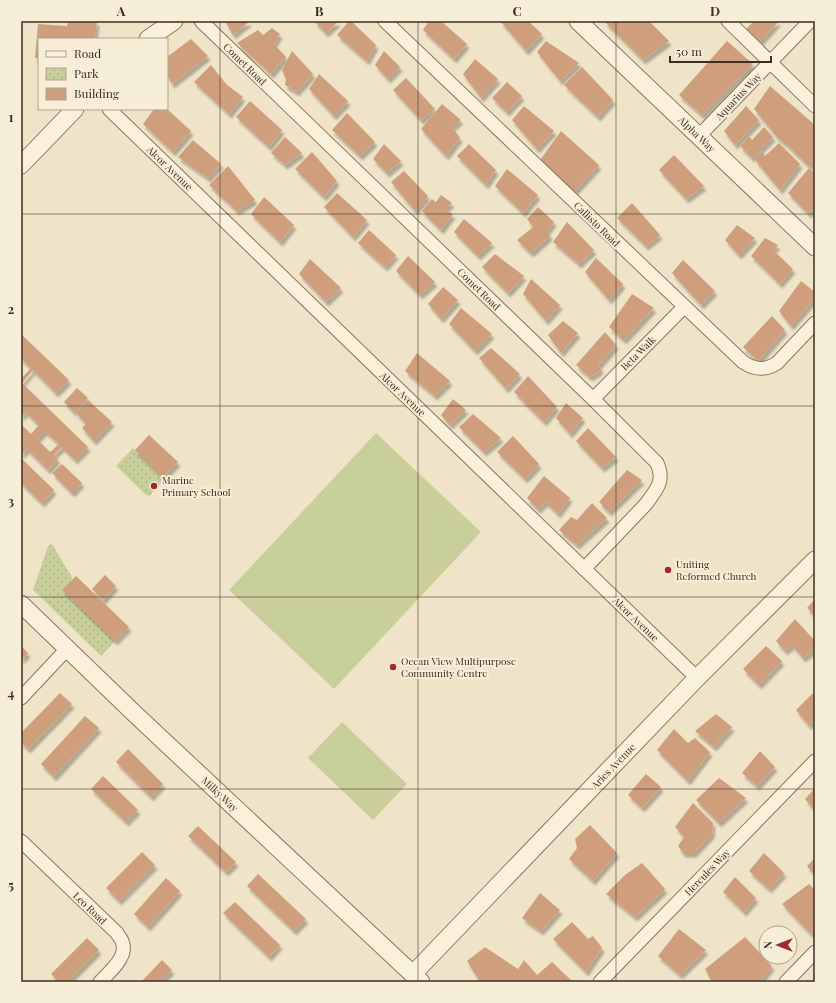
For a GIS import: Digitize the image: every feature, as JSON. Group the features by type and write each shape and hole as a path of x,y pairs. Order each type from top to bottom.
{"street":[{"path":"149,38 174,21"},
{"name":"Comet Road","path":"201,21 593,399 657,463 661,476 660,483 646,504 584,569"},
{"name":"Callisto Road","path":"385,21 684,307 737,357 749,366 764,369 777,363 815,323"},
{"name":"Alpha Way","path":"578,21 815,247"},
{"path":"728,21 815,106"},
{"name":"Aquarius Way","path":"699,136 810,21"},
{"path":"21,165 74,110"},
{"name":"Alcor Avenue","path":"110,110 697,678"},
{"name":"Beta Walk","path":"593,399 684,307"},
{"name":"Aries Avenue","path":"413,980 697,678 815,560"},
{"name":"Milky Way","path":"21,604 413,980"},
{"path":"21,698 67,649"},
{"name":"Hercules Way","path":"600,982 815,761"},
{"name":"Leo Road","path":"21,842 117,933 123,942 124,950 121,958 100,982"},
{"path":"786,982 815,952"}],"green space":[{"path":"376,433 481,532 334,689 229,590"},
{"path":"133,448 165,479 149,496 145,494 116,466"},
{"path":"52,544 73,579 62,590 115,641 101,656 33,590 48,546"},
{"path":"342,722 407,784 373,820 308,758"}],"building":[{"path":"68,21 97,21 95,38 38,38 38,58 35,58 38,24 67,26"},
{"path":"225,21 250,21 233,35"},
{"path":"314,21 339,21 326,33"},
{"path":"349,21 351,21 376,45 367,61 337,35"},
{"path":"429,21 441,21 467,44 454,59 423,30"},
{"path":"501,21 528,21 542,34 526,51"},
{"path":"604,21 649,21 669,41 643,60"},
{"path":"754,21 779,21 760,42 746,29"},
{"path":"272,28 280,34 274,44 286,57 271,74 237,43 258,30 263,35"},
{"path":"191,39 208,56 172,84 168,77 168,56"},
{"path":"546,41 579,63 560,81 537,52"},
{"path":"727,41 753,64 702,115 679,95"},
{"path":"292,51 313,74 297,92 285,85 286,79 282,70"},
{"path":"384,51 400,67 388,79 375,65"},
{"path":"475,59 498,79 481,98 463,74"},
{"path":"211,65 226,84 243,97 229,114 194,82"},
{"path":"582,67 613,100 598,117 564,85"},
{"path":"319,74 348,101 334,116 309,89"},
{"path":"406,78 435,109 421,120 393,90"},
{"path":"507,82 522,96 507,112 492,98"},
{"path":"770,86 815,125 815,172 778,138 754,109"},
{"path":"250,101 282,130 269,147 236,117"},
{"path":"442,104 461,120 452,127 460,138 446,156 421,129"},
{"path":"524,106 554,131 537,149 512,120"},
{"path":"746,106 759,120 735,145 724,131"},
{"path":"153,110 168,110 191,131 173,152 143,124"},
{"path":"347,113 375,142 360,156 332,130"},
{"path":"764,127 773,137 752,158 740,146 749,136 752,140"},
{"path":"561,131 599,165 574,192 540,160"},
{"path":"285,137 302,153 285,165 271,153"},
{"path":"193,140 221,164 208,178 178,157"},
{"path":"779,143 800,164 780,190 755,160 762,151 765,156"},
{"path":"384,144 401,161 387,173 373,159"},
{"path":"469,144 496,170 486,185 457,156"},
{"path":"312,152 337,181 324,197 295,169"},
{"path":"674,155 704,186 686,199 659,170"},
{"path":"228,166 255,200 237,211 209,185"},
{"path":"809,168 815,174 815,207 809,214 788,193"},
{"path":"507,169 538,195 523,213 495,186"},
{"path":"404,171 428,196 415,211 391,182"},
{"path":"337,193 367,220 353,237 324,207"},
{"path":"441,195 452,203 445,209 453,214 441,230 422,211 432,199 436,202"},
{"path":"264,197 294,225 280,242 251,214"},
{"path":"632,203 660,235 646,246 617,218"},
{"path":"538,207 554,222 547,231 550,236 531,253 517,240 533,227 527,219"},
{"path":"464,219 492,243 478,256 454,232"},
{"path":"567,222 594,250 579,264 553,242"},
{"path":"737,225 755,238 739,255 725,240"},
{"path":"369,230 396,255 385,267 358,243"},
{"path":"765,238 778,245 773,250 793,269 780,284 751,256"},
{"path":"495,254 524,276 508,293 482,267"},
{"path":"408,256 435,282 420,295 396,271"},
{"path":"596,258 623,284 609,300 585,272"},
{"path":"310,259 341,288 326,302 299,274"},
{"path":"683,260 715,291 701,305 672,273"},
{"path":"531,279 560,305 546,321 523,294"},
{"path":"801,281 815,292 815,298 791,326 779,311"},
{"path":"443,287 458,300 441,319 428,304"},
{"path":"632,294 654,308 624,340 609,327"},
{"path":"461,308 492,334 475,351 449,324"},
{"path":"772,316 785,330 758,361 743,347"},
{"path":"563,321 578,333 561,353 548,335"},
{"path":"605,332 616,345 599,365 601,370 590,377 576,365"},
{"path":"21,334 69,380 56,393 33,370 22,383 88,447 75,460 62,447 54,455 58,459 48,470 27,449 21,455 21,424 31,434 39,425 26,412 21,417 21,379 31,368 21,359","holes":["45,431 59,444 50,452 37,439"]},
{"path":"491,348 520,374 506,389 479,358"},
{"path":"417,353 450,381 435,396 405,371"},
{"path":"528,376 557,407 544,422 514,392"},
{"path":"77,388 88,398 74,412 64,402"},
{"path":"453,399 466,410 450,425 441,415"},
{"path":"88,400 112,422 94,441 82,428 86,424 76,413"},
{"path":"566,403 583,418 570,434 556,418"},
{"path":"473,414 501,438 484,452 459,427"},
{"path":"588,428 616,457 602,468 576,441"},
{"path":"149,435 178,462 163,477 135,450"},
{"path":"513,436 539,464 525,479 497,452"},
{"path":"21,458 54,490 42,503 21,483"},
{"path":"62,464 82,483 72,493 52,473"},
{"path":"627,470 642,480 609,512 599,502"},
{"path":"544,476 570,498 558,514 546,502 538,509 527,498"},
{"path":"592,503 607,518 577,545 559,530 571,517 577,520"},
{"path":"105,575 116,586 103,600 92,589"},
{"path":"76,576 129,627 115,641 62,590"},
{"path":"815,599 815,616 807,608"},
{"path":"795,619 815,641 815,649 803,658 792,645 785,651 776,641"},
{"path":"21,646 28,653 21,660"},
{"path":"766,646 782,661 759,685 743,669"},
{"path":"815,691 815,719 809,726 796,710"},
{"path":"60,693 72,704 28,749 21,742 21,733"},
{"path":"716,714 732,727 714,747 695,731"},
{"path":"85,716 99,728 54,777 41,764"},
{"path":"674,729 688,743 695,738 710,752 688,781 657,750"},
{"path":"128,749 163,784 151,797 116,762"},
{"path":"760,751 775,767 757,786 742,773"},
{"path":"646,774 661,787 642,808 628,795"},
{"path":"103,776 138,810 126,822 91,789"},
{"path":"719,778 746,798 719,823 696,800"},
{"path":"815,788 815,811 805,799"},
{"path":"693,803 713,823 712,834 694,853 683,853 678,846 684,837 675,827"},
{"path":"590,825 617,853 593,881 569,859 577,848 575,839"},
{"path":"198,826 236,862 226,872 188,836"},
{"path":"142,852 155,865 119,901 106,888"},
{"path":"764,853 784,873 769,889 749,871"},
{"path":"815,858 815,876 807,866"},
{"path":"642,863 665,889 635,917 606,894 625,875"},
{"path":"258,874 306,919 294,931 247,886"},
{"path":"735,877 756,898 744,912 723,892"},
{"path":"166,878 180,891 148,927 134,914"},
{"path":"809,884 815,890 815,930 811,934 782,904"},
{"path":"540,893 560,910 541,931 522,918"},
{"path":"235,902 280,945 269,957 223,913"},
{"path":"572,922 588,939 593,936 602,948 586,972 553,939"},
{"path":"679,929 706,950 680,975 658,956"},
{"path":"745,937 758,951 758,965 772,966 759,982 712,982 705,969"},
{"path":"87,938 99,950 67,982 59,982 51,974"},
{"path":"485,947 518,969 524,960 537,975 552,962 573,982 480,982 467,961"},
{"path":"162,960 172,970 160,982 141,982"}],"place":[{"name":"Marine Primary School","path":"154,486"},
{"name":"Uniting Reformed Church","path":"668,570"},
{"name":"Ocean View Multipurpose Community Centre","path":"393,667"}]}
